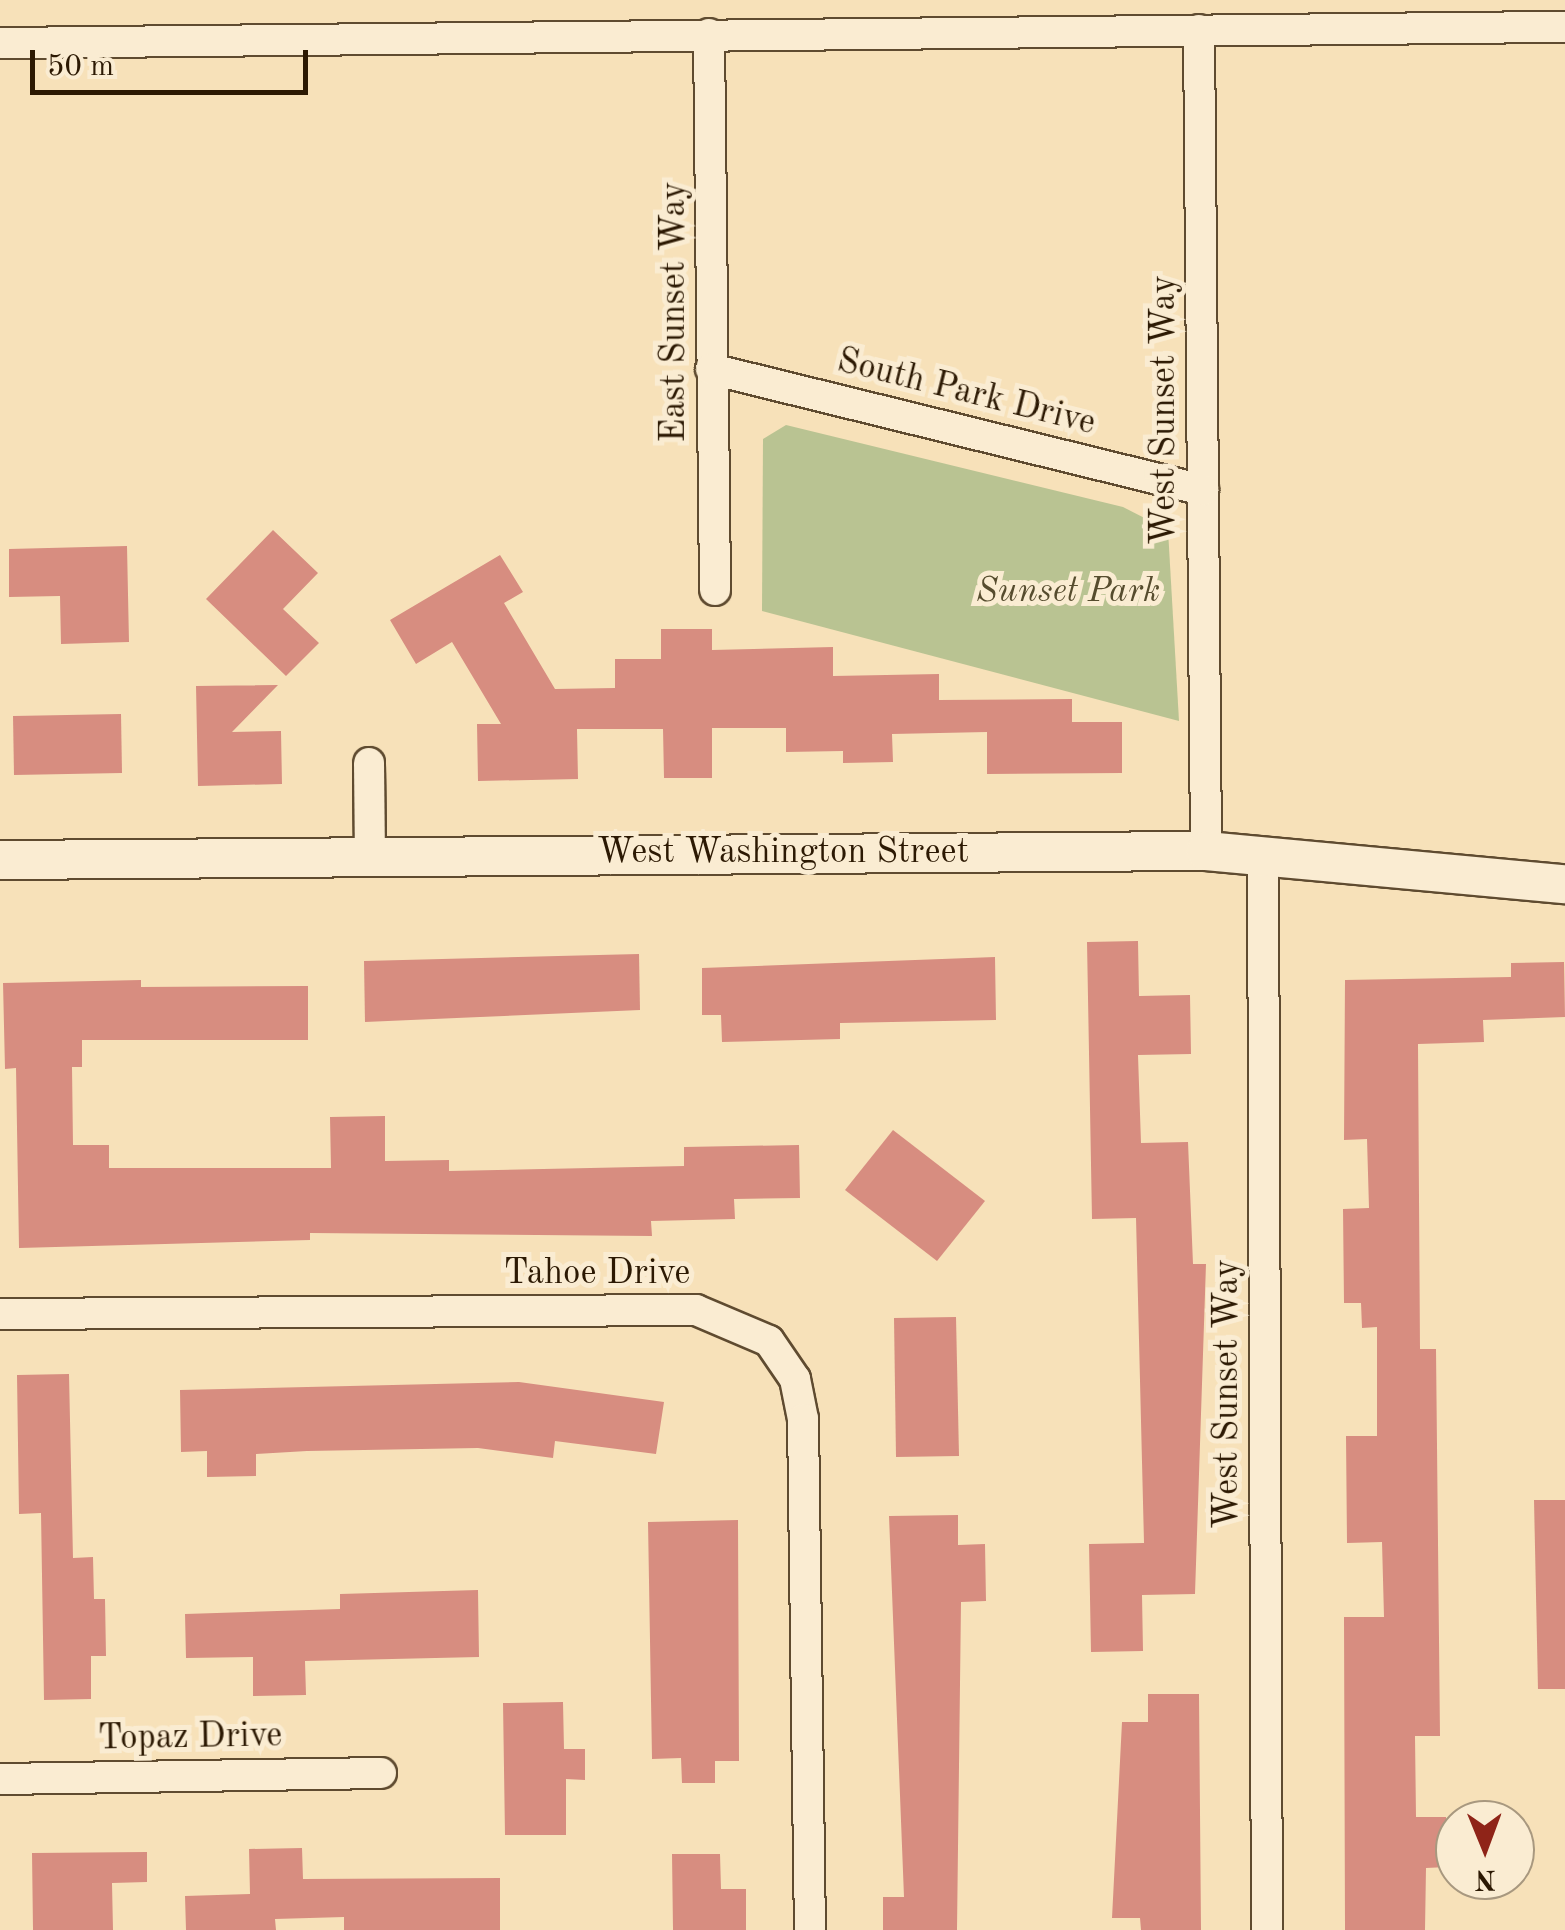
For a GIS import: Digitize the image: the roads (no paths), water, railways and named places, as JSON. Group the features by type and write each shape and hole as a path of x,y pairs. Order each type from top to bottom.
{"street":[{"path":"0,43 1565,27"},
{"name":"West Sunset Way","path":"1199,30 1206,851"},
{"name":"East Sunset Way","path":"709,34 715,590"},
{"name":"South Park Drive","path":"711,370 1203,490"},
{"path":"369,763 370,855"},
{"name":"West Washington Street","path":"0,860 1206,851 1565,884"},
{"name":"West Sunset Way","path":"1263,858 1267,1930"},
{"name":"Tahoe Drive","path":"0,1314 696,1310 770,1341 794,1379 803,1419 810,1930"},
{"name":"Topaz Drive","path":"0,1779 381,1773"}],"park label":[{"name":"Sunset Park","path":"1068,592"}]}
